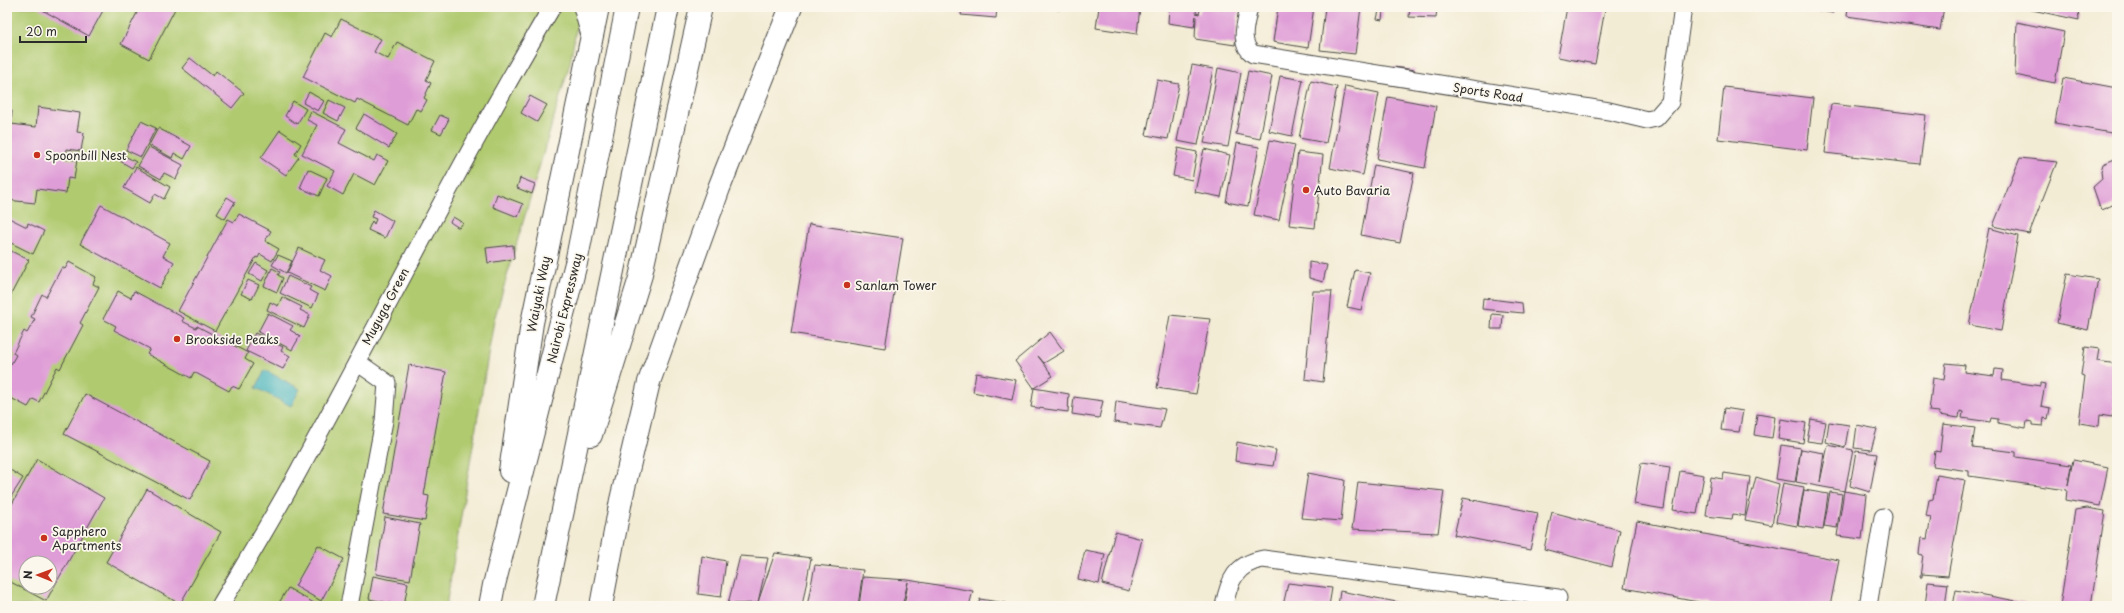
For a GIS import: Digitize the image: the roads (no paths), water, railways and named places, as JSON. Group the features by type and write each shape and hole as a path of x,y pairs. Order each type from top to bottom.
{"highway":[{"name":"Waiyaki Way","path":"494,585 532,323 598,7"},
{"name":"Nairobi Expressway","path":"490,606 494,585 576,263 627,7"},
{"path":"543,606 668,7"},
{"path":"554,555 640,278 701,7"},
{"path":"601,606 621,500 649,382 722,182 791,7"}],"street":[{"name":"Muguga Green","path":"220,606 297,474 501,92 552,7"},
{"path":"582,7 592,41"},
{"name":"Sports Road","path":"1249,7 1244,44 1253,54 1608,111 1646,120 1656,118 1670,102 1683,7"},
{"path":"349,606 384,421 387,383 356,362"},
{"path":"1868,606 1883,517"},
{"path":"1224,606 1232,578 1242,566 1250,562 1263,559 1558,598"}],"water":[{"path":"265,370 300,389 291,406 256,388"}],"place":[{"name":"Spoonbill Nest","path":"37,155"},
{"name":"Auto Bavaria","path":"1306,190"},
{"name":"Sanlam Tower","path":"847,285"},
{"name":"Brookside Peaks","path":"177,339"},
{"name":"Sapphero Apartments","path":"44,538"}]}
